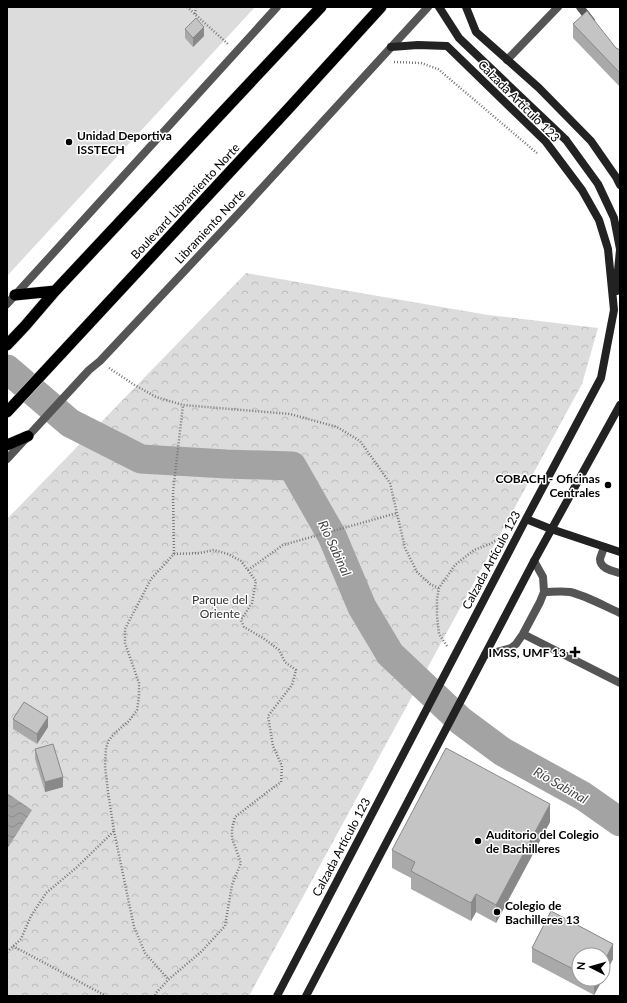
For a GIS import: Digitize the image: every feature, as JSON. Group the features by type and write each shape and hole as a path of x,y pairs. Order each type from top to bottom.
{"highway":[{"path":"7,345 55,291 321,7"},
{"name":"Boulevard Libramiento Norte","path":"7,412 381,7"},
{"path":"15,295 55,291"},
{"path":"7,445 31,432"}],"main road":[{"path":"439,7 459,38 566,140 598,184 614,218 620,250 614,310"},
{"name":"Calzada Artículo 123","path":"466,7 476,32 538,88 591,141 620,185"},
{"name":"Calzada Artículo 123","path":"277,996 600,378 614,310 608,249 599,220 582,190 546,142 446,46 418,45 391,47"},
{"path":"306,996 551,529 620,405"},
{"path":"526,519 620,552"}],"street":[{"path":"7,304 278,7"},
{"name":"Libramiento Norte","path":"7,459 89,370 100,361 239,213 428,7"},
{"path":"507,60 558,7"},
{"path":"580,7 598,30"},
{"path":"604,547 600,560 602,565 620,573"},
{"path":"485,655 511,648 516,644 540,602 544,592 543,576 534,561"},
{"path":"544,592 570,592 620,613"},
{"path":"523,634 620,683"}],"path":[{"path":"186,7 237,51"},
{"path":"195,14 196,7"},
{"path":"378,61 421,63 438,69 541,156"},
{"path":"100,361 133,384 156,397 183,405 290,414 337,426 360,441 390,483 405,548 417,572 430,584 439,588"},
{"path":"168,980 145,953 134,927 114,831 105,766 106,748 109,740 116,732 129,722 137,710 139,697 139,683 124,643 125,629 152,579 174,554 173,492 183,405"},
{"path":"248,570 283,545 397,513"},
{"path":"454,656 439,634 437,599 439,588 455,565 474,550 490,544 504,535"},
{"path":"154,996 168,980 202,951 224,926 232,885 242,863 232,838 232,829 235,817 281,782 282,766 273,746 268,716 292,685 296,670 285,662 279,650 264,638 244,627 241,620 252,603 256,581 241,561 228,554 214,550 200,553 174,554"},
{"path":"7,952 20,939 31,916 46,893 76,868 114,831"},
{"path":"13,946 106,996"}],"green space":[{"name":"Unidad Deportiva ISSTECH","path":"7,7 255,7 7,276"},
{"name":"Parque del Oriente","path":"246,273 488,315 598,328 582,384 249,996 7,996 7,519"}],"water":[{"path":"7,793 32,810 7,849"}],"building":[{"path":"587,11 616,48 620,50 620,73 573,24"},
{"path":"196,18 204,27 193,38 185,29"},
{"path":"24,702 48,717 37,734 13,719"},
{"path":"53,744 63,777 45,782 35,749"},
{"path":"446,748 550,804 496,905 476,894 471,903 411,871 415,862 392,850"},
{"path":"551,911 613,944 611,948 571,947 571,968 532,948"}],"waterway":[{"name":"Río Sabinal","path":"7,369 70,423 141,459 292,466 332,536 362,607 390,654 461,721 503,752 583,796 620,822"}],"place":[{"name":"Unidad Deportiva ISSTECH","path":"69,142"},
{"name":"COBACH - Oficinas Centrales","path":"608,485"},
{"name":"IMSS, UMF 13","path":"575,652"},
{"name":"Auditorio del Colegio de Bachilleres","path":"478,841"},
{"name":"Colegio de Bachilleres 13","path":"497,912"}]}
